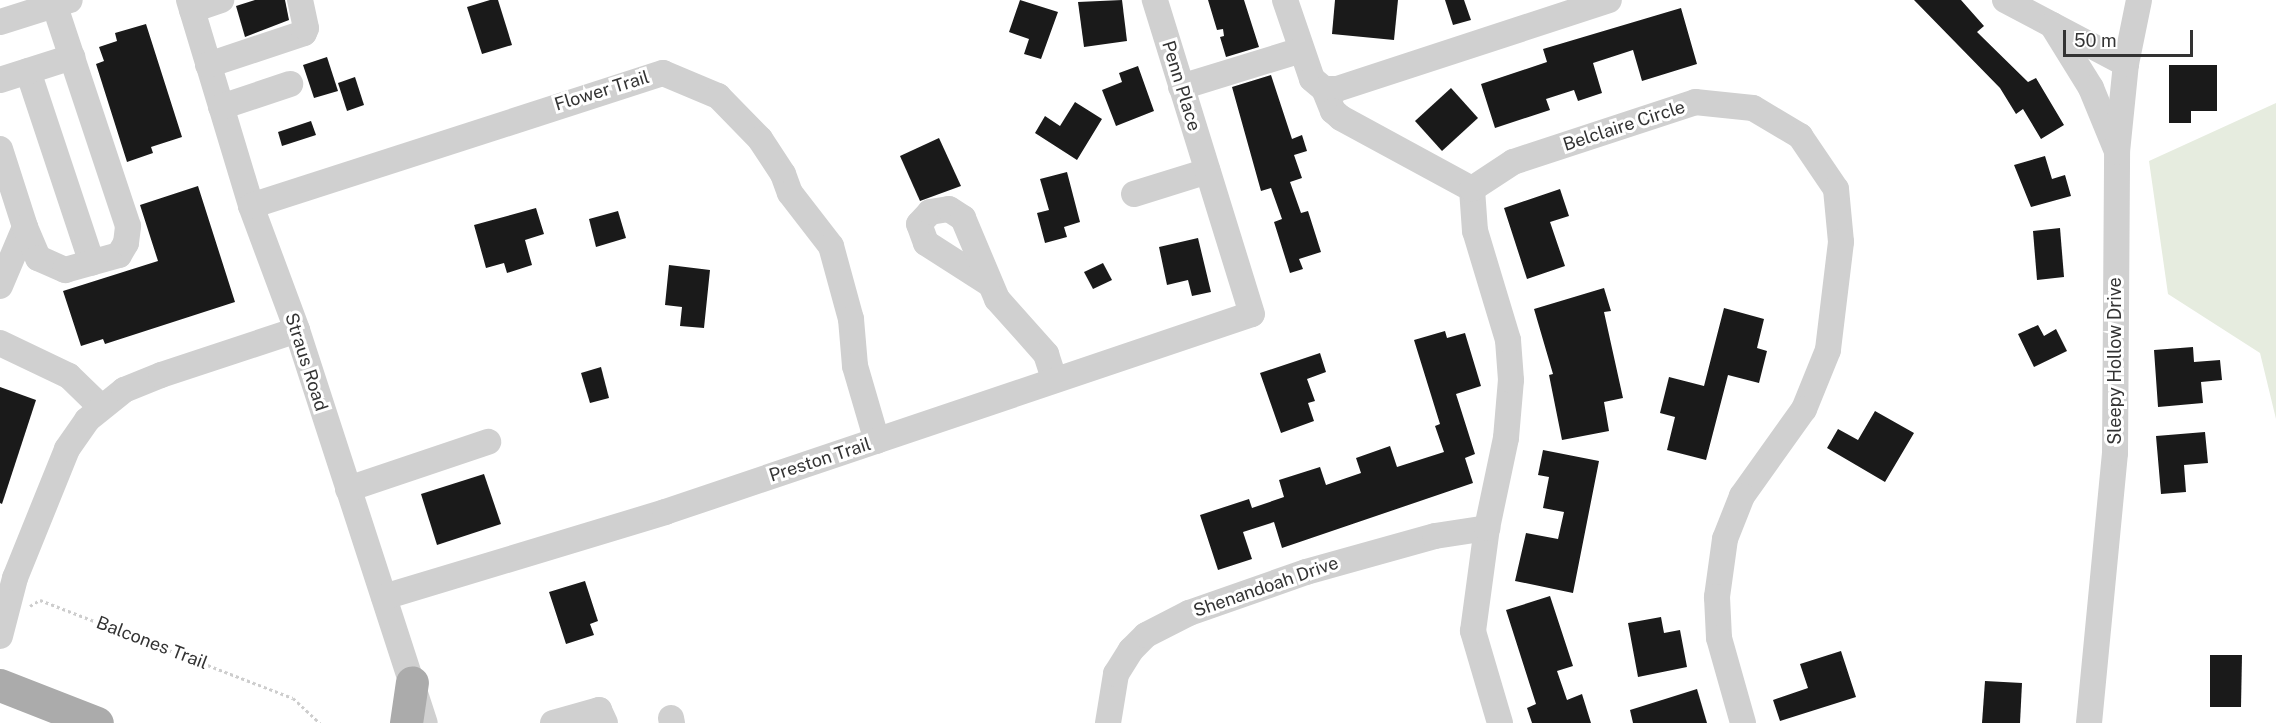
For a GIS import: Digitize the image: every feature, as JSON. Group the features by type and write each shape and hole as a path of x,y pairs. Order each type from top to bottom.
{"main road":[{"path":"406,723 412,682"},
{"path":"0,685 97,723"}],"street":[{"path":"191,5 221,0"},
{"path":"208,65 304,33 306,28 300,0"},
{"name":"Penn Place","path":"1155,0 1252,314"},
{"path":"1285,0 1300,50 1312,79 1323,88 1333,111 1341,118 1473,189 1475,231 1508,340 1511,380 1506,438 1487,528 1473,631 1500,723"},
{"path":"1323,88 1337,89 1609,0"},
{"path":"2005,0 2126,64"},
{"name":"Sleepy Hollow Drive","path":"2089,723 2115,453 2117,152 2126,64 2139,0"},
{"path":"0,22 59,2 72,57 128,226 126,243 119,255 65,270 38,258 25,227 0,149"},
{"name":"Straus Road","path":"191,5 251,206 297,330 425,723"},
{"path":"2052,25 2091,88 2117,152"},
{"path":"1181,87 1300,50"},
{"path":"0,80 72,57"},
{"path":"28,71 92,263"},
{"name":"Flower Trail","path":"251,206 663,73 718,96 760,139 783,174 790,194 831,246 851,319 855,366 877,441"},
{"path":"221,107 290,84"},
{"name":"Belclaire Circle","path":"1473,189 1513,162 1695,102 1753,108 1800,136 1836,189 1841,242 1828,350 1804,409 1742,496 1725,539 1717,597 1719,638 1743,723"},
{"path":"1134,194 1208,171"},
{"path":"0,286 25,227"},
{"path":"990,284 1013,321 1046,354 1054,379"},
{"name":"Preston Trail","path":"384,597 665,512 1252,314"},
{"path":"0,636 8,585 67,449 101,407 124,390 161,375 297,330"},
{"path":"0,343 69,376 101,407"},
{"path":"348,489 488,442"},
{"name":"Shenandoah Drive","path":"1108,723 1116,674 1131,650 1146,635 1189,613 1306,572 1435,536 1487,528"},
{"path":"553,723 599,710 605,723"}],"path":[{"name":"Balcones Trail","path":"24,611 40,600 293,698 320,723"}],"shaded area":[{"path":"2276,103 2276,419 2260,353 2168,294 2149,161"}],"building":[{"path":"255,0 285,0 289,20 245,37 236,6"},
{"path":"498,0 512,45 482,54 467,7"},
{"path":"1020,0 1058,12 1041,59 1024,54 1029,39 1009,32"},
{"path":"1122,0 1127,41 1084,47 1078,2"},
{"path":"1208,0 1244,0 1259,47 1226,57 1220,37 1224,36 1223,29 1217,30"},
{"path":"1335,0 1398,0 1394,40 1332,34"},
{"path":"1445,0 1464,0 1471,20 1453,25"},
{"path":"1914,0 1961,0 1984,26 1977,32 2028,82 2036,78 2064,125 2041,139 2023,109 2016,114 2000,88"},
{"path":"1681,8 1697,64 1642,81 1633,50 1593,63 1602,93 1578,101 1574,90 1546,99 1550,110 1495,128 1481,84 1547,62 1543,49"},
{"path":"146,24 182,137 151,147 153,153 127,162 96,64 104,61 99,47 117,41 115,33"},
{"path":"327,57 338,91 314,98 303,65"},
{"path":"2169,65 2217,65 2217,111 2191,111 2191,123 2169,123"},
{"path":"1138,66 1154,111 1116,126 1102,90 1122,82 1119,73"},
{"path":"1271,75 1292,139 1302,135 1307,151 1294,155 1302,178 1290,182 1301,213 1308,211 1321,252 1299,259 1303,269 1290,273 1274,222 1282,219 1271,188 1261,191 1232,87"},
{"path":"355,77 364,105 347,111 338,83"},
{"path":"1451,88 1478,118 1442,151 1415,121"},
{"path":"1075,102 1102,119 1077,160 1035,133 1045,116 1060,126"},
{"path":"311,121 316,135 282,146 278,132"},
{"path":"939,138 961,186 920,201 900,156"},
{"path":"2045,156 2052,179 2065,175 2071,196 2031,207 2014,165"},
{"path":"1067,172 1080,222 1064,227 1067,237 1045,243 1037,213 1049,210 1040,179"},
{"path":"198,186 235,302 105,344 103,339 81,346 63,291 158,261 140,205"},
{"path":"1560,189 1569,216 1550,222 1565,266 1527,279 1504,208"},
{"path":"536,208 544,234 525,240 532,265 507,273 504,263 486,268 474,225"},
{"path":"618,211 626,238 596,247 589,219"},
{"path":"2060,228 2064,277 2037,280 2033,231"},
{"path":"1198,238 1211,292 1192,296 1188,280 1167,285 1159,247"},
{"path":"1103,263 1112,280 1093,289 1084,272"},
{"path":"669,265 710,270 704,328 680,326 682,307 665,305"},
{"path":"1604,288 1611,311 1604,312 1623,398 1604,402 1609,431 1562,440 1549,375 1553,374 1534,309"},
{"path":"1724,308 1764,319 1757,348 1767,351 1759,383 1728,375 1706,460 1667,450 1675,417 1660,413 1669,377 1704,386"},
{"path":"2038,325 2044,336 2056,329 2067,351 2034,367 2018,334"},
{"path":"1445,331 1447,338 1465,333 1481,386 1456,394 1475,454 1465,458 1473,483 1282,548 1274,522 1243,532 1252,559 1218,570 1200,515 1249,499 1252,508 1284,497 1279,480 1320,467 1326,485 1361,473 1356,458 1390,446 1397,467 1444,452 1435,426 1440,424 1414,340"},
{"path":"2193,347 2194,362 2220,360 2222,380 2201,382 2203,403 2158,407 2154,350"},
{"path":"1320,353 1326,372 1307,379 1315,401 1308,403 1314,421 1281,433 1260,373"},
{"path":"601,367 609,398 590,403 581,373"},
{"path":"0,387 36,400 2,504 0,503"},
{"path":"1875,411 1914,433 1885,482 1827,448 1838,429 1858,440"},
{"path":"2205,432 2208,463 2184,465 2186,492 2161,494 2156,436"},
{"path":"1543,450 1599,461 1573,593 1515,581 1526,533 1558,539 1564,512 1543,508 1549,477 1538,475"},
{"path":"484,474 501,524 437,545 421,494"},
{"path":"585,581 598,621 590,624 594,635 566,644 549,592"},
{"path":"1550,596 1573,666 1557,671 1567,700 1582,694 1591,723 1532,723 1527,708 1536,704 1506,610"},
{"path":"1661,617 1664,633 1680,630 1687,667 1638,677 1628,623"},
{"path":"1841,651 1856,697 1780,721 1773,700 1808,688 1800,664"},
{"path":"2210,655 2242,655 2241,707 2210,707"},
{"path":"1985,681 2022,683 2020,723 1982,723"},
{"path":"1697,689 1707,723 1633,723 1630,710"}]}
